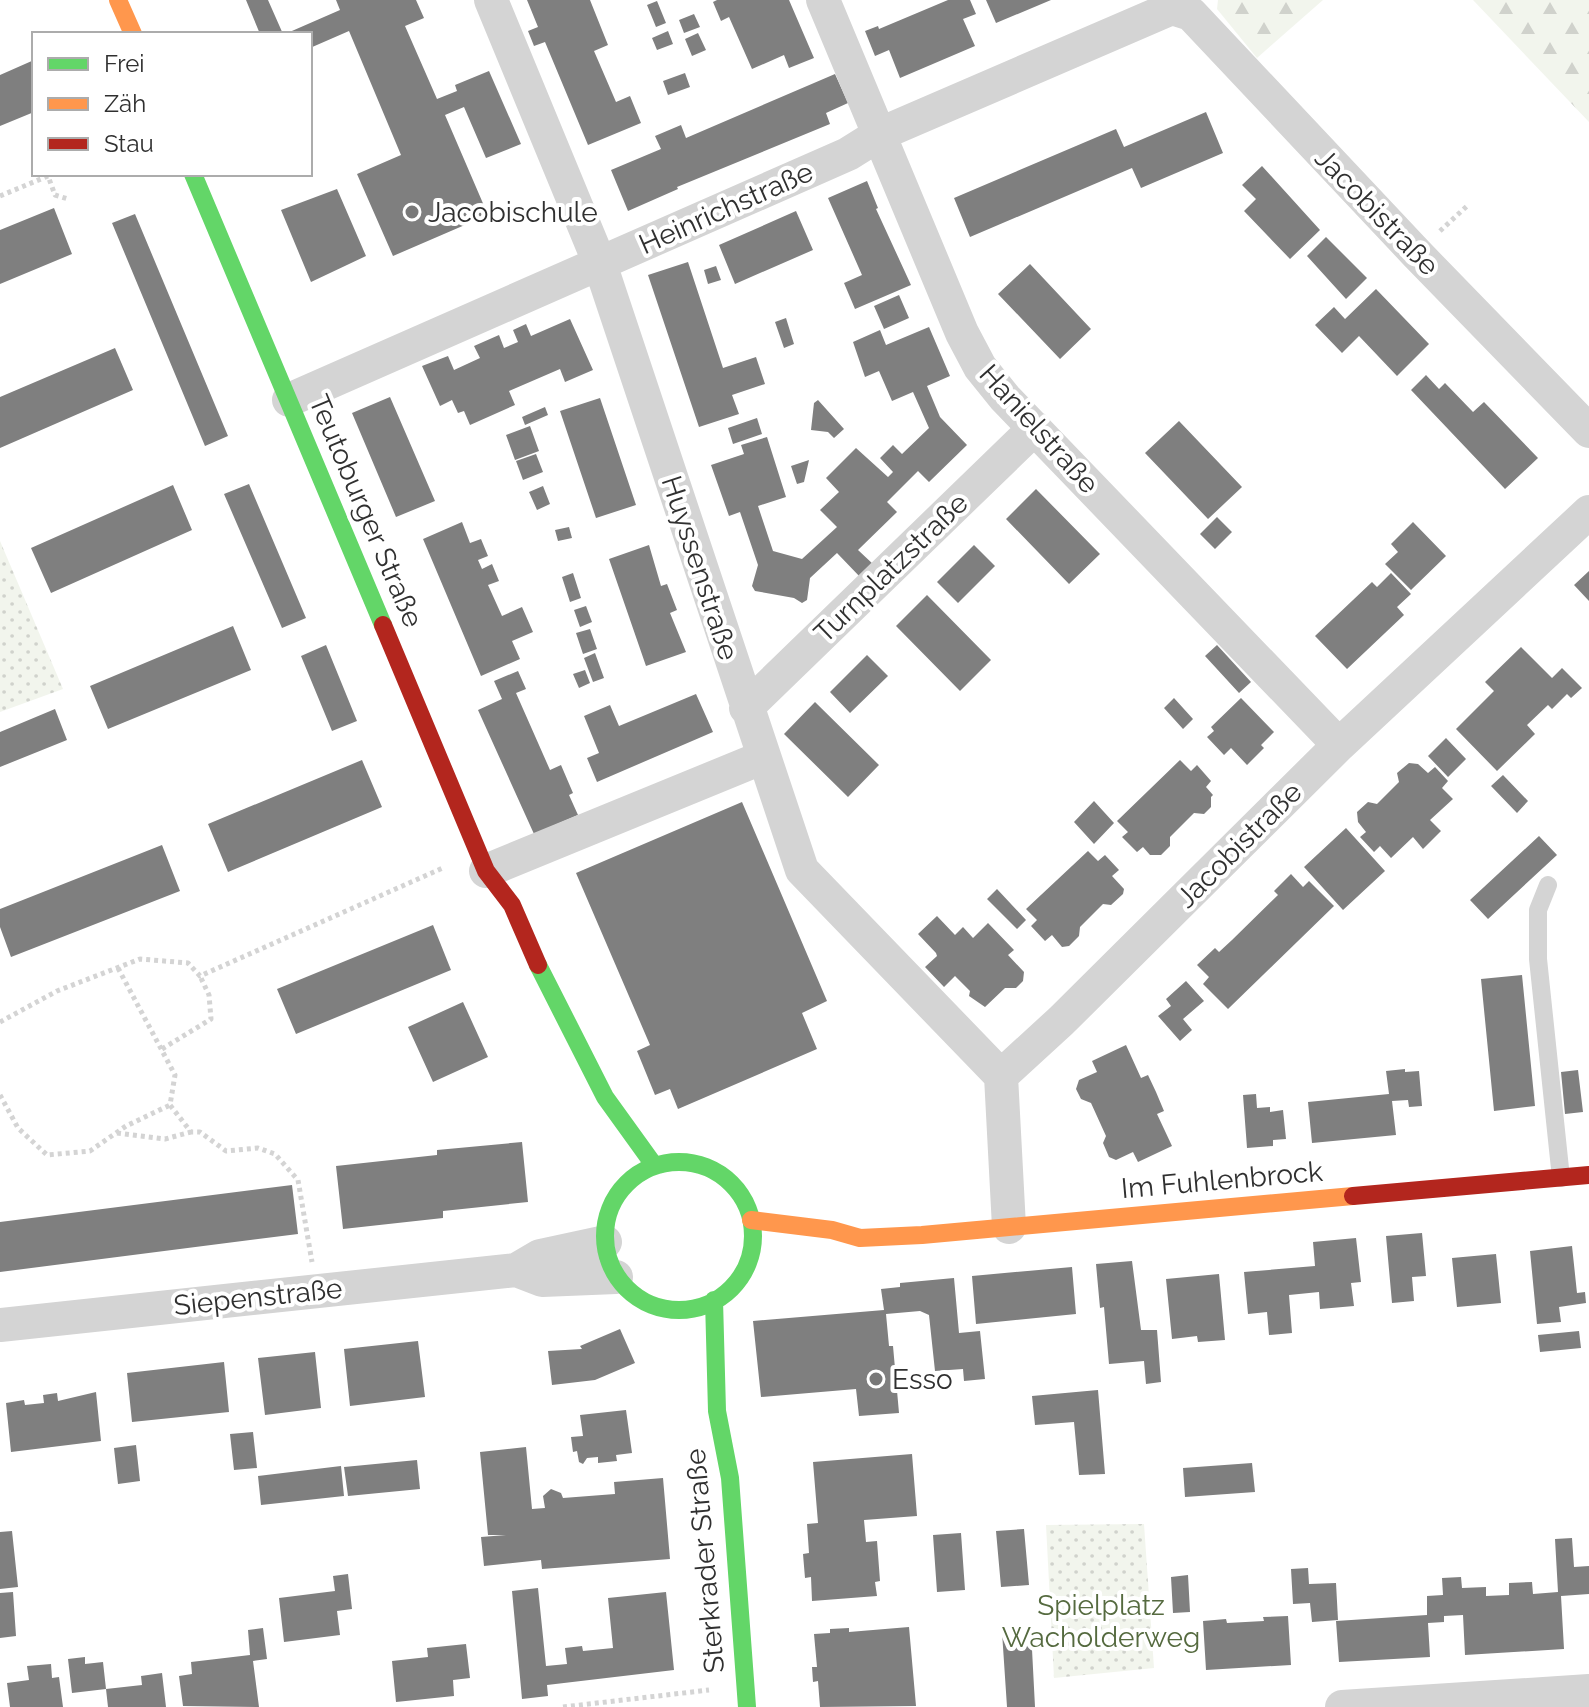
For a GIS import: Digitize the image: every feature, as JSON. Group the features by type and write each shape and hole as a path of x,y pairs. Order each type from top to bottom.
{"main road":[{"path":"118,0 132,32"},
{"name":"Teutoburger Straße","path":"194,176 484,875 512,905 547,985 605,1097 654,1165"},
{"path":"680,1162 708,1167 742,1195 751,1220 749,1261 743,1276 714,1300 698,1307 676,1310 641,1301 616,1277 605,1242 610,1210 622,1176 654,1165 680,1162"},
{"name":"Im Fuhlenbrock","path":"833,1248 860,1238 1589,1175"},
{"name":"Im Fuhlenbrock","path":"751,1220 832,1230 860,1238"},
{"path":"749,1261 770,1257"},
{"name":"Sterkrader Straße","path":"714,1300 717,1411 730,1478 747,1707"},
{"path":"676,1310 683,1332"},
{"name":"Sterkrader Straße","path":"699,1370 717,1411"}],"street":[{"name":"Huyssenstraße","path":"491,0 600,264 802,870 1001,1076"},
{"name":"Hanielstraße","path":"823,0 968,344 988,377 1339,745"},
{"name":"Jacobistraße","path":"1160,11 1172,8 1191,14 1589,431"},
{"name":"Heinrichstraße","path":"289,400 848,154 880,134 1160,11"},
{"name":"Turnplatzstraße","path":"746,708 1035,428"},
{"name":"Jacobistraße","path":"1001,1076 1061,1021 1339,745 1589,512"},
{"path":"484,875 764,757"},
{"path":"1001,1076 1009,1227"},
{"name":"Siepenstraße","path":"0,1325 516,1270 540,1256 605,1242"},
{"name":"Siepenstraße","path":"516,1270 542,1280 616,1277"},
{"path":"1342,1707 1589,1691"}],"lane":[{"path":"1548,885 1538,910 1538,959 1561,1178"}],"path":[{"path":"0,196 48,176 55,195 68,199"},
{"path":"200,976 484,875"},
{"path":"0,1022 57,991 140,959 188,963 200,976 209,995 211,1019 162,1049"},
{"path":"118,968 175,1075 170,1105 191,1132"},
{"path":"0,1095 18,1128 47,1155 90,1151 116,1133 170,1105"},
{"path":"116,1133 165,1139 200,1132 226,1151 258,1148 275,1154 298,1180 317,1290"},
{"path":"563,1707 745,1686"}],"green space":[{"path":"1218,0 1323,0 1257,58 1217,9"},
{"path":"1473,0 1589,0 1589,122"},
{"path":"0,541 63,689 0,712"},
{"name":"Spielplatz Wacholderweg","path":"1144,1524 1154,1668 1054,1678 1046,1525"}],"building":[{"path":"246,0 268,0 282,32 259,32"},
{"path":"336,0 416,0 424,18 405,26 437,99 457,91 455,85 489,71 521,144 486,158 464,107 445,115 488,215 393,256 357,174 401,155 349,31 312,47 312,32 290,32 340,10"},
{"path":"527,0 590,0 608,45 594,51 616,102 630,96 641,123 588,145 545,42 534,46 528,31 538,27"},
{"path":"789,0 814,58 789,68 784,55 752,69 729,17 721,21 713,2"},
{"path":"948,0 970,0 976,14 963,19 975,46 900,78 889,50 875,56 865,31 878,26 879,29"},
{"path":"986,0 1051,0 996,23"},
{"path":"657,1 666,23 656,27 647,5"},
{"path":"694,14 700,27 684,33 679,20"},
{"path":"668,31 673,44 657,50 652,38"},
{"path":"698,33 706,50 692,56 685,39"},
{"path":"32,61 32,113 0,126 0,75"},
{"path":"685,73 690,87 668,95 663,81"},
{"path":"835,74 848,103 826,113 830,124 677,187 628,211 611,170 661,149 655,136 681,125 686,138"},
{"path":"1206,112 1223,153 1141,188 1132,168 970,237 954,198 1116,129 1124,147"},
{"path":"1262,166 1320,230 1290,259 1244,211 1256,199 1242,185"},
{"path":"867,181 876,209 911,285 855,309 844,283 862,275 828,198"},
{"path":"337,189 366,256 311,282 281,210"},
{"path":"54,208 72,254 0,284 0,230"},
{"path":"796,211 813,250 735,284 719,245"},
{"path":"135,214 228,436 205,446 112,223"},
{"path":"1326,237 1367,278 1346,299 1307,256"},
{"path":"688,262 723,368 756,357 765,384 732,395 739,414 699,427 648,275"},
{"path":"1030,264 1091,329 1060,359 998,294"},
{"path":"716,266 721,280 708,284 704,270"},
{"path":"1376,289 1429,344 1397,376 1359,336 1342,353 1315,325 1334,307 1345,319"},
{"path":"899,295 909,318 884,329 874,306"},
{"path":"786,318 794,344 784,348 775,322"},
{"path":"570,319 593,370 565,382 560,369 509,391 515,405 470,425 464,411 458,413 452,400 440,406 422,366 448,356 454,370 480,358 474,346 499,335 504,348 518,342 513,330 526,324 531,336"},
{"path":"929,327 950,376 927,386 940,417 967,445 929,482 918,471 887,502 897,512 858,550 874,565 861,578 837,553 810,578 807,600 802,603 794,598 755,591 752,586 758,565 740,512 729,516 711,465 744,454 741,445 767,437 786,497 758,506 773,551 802,559 837,527 820,510 839,492 826,478 856,448 888,477 893,472 880,458 893,445 902,454 929,428 913,392 892,401 879,371 865,377 853,342 880,330 886,345"},
{"path":"115,348 133,390 0,448 0,397"},
{"path":"1426,375 1439,389 1445,383 1473,412 1484,402 1538,458 1505,489 1411,390"},
{"path":"390,397 435,501 396,517 352,413"},
{"path":"600,398 636,505 596,518 560,411"},
{"path":"818,400 844,429 834,438 828,432 811,430 814,403"},
{"path":"545,407 548,415 525,425 522,417"},
{"path":"757,418 762,434 733,444 728,428"},
{"path":"1179,421 1242,487 1208,519 1145,453"},
{"path":"530,426 539,451 515,460 506,435"},
{"path":"536,454 543,472 523,480 516,461"},
{"path":"809,460 804,482 797,484 791,466"},
{"path":"249,484 306,618 282,628 224,494"},
{"path":"173,485 192,530 51,593 31,548"},
{"path":"543,486 550,504 537,510 529,492"},
{"path":"1036,489 1100,554 1069,584 1006,519"},
{"path":"1217,517 1232,532 1215,549 1200,534"},
{"path":"462,522 470,543 481,539 488,556 478,560 482,569 492,564 499,581 488,585 502,616 522,607 533,632 512,641 520,659 481,676 423,539"},
{"path":"1413,522 1446,556 1411,590 1385,564 1398,552 1391,544"},
{"path":"569,527 572,538 558,541 555,530"},
{"path":"649,545 661,586 667,584 677,610 670,613 686,652 646,666 609,559"},
{"path":"974,545 995,566 958,603 937,582"},
{"path":"1589,571 1589,601 1574,585"},
{"path":"573,573 581,598 570,602 562,577"},
{"path":"1391,573 1411,594 1397,607 1404,615 1347,669 1315,636 1372,582 1377,587"},
{"path":"927,595 991,660 960,691 896,626"},
{"path":"586,606 592,622 580,627 574,610"},
{"path":"233,626 251,670 108,729 90,686"},
{"path":"590,629 597,649 583,654 576,633"},
{"path":"326,645 357,721 332,731 301,656"},
{"path":"1217,645 1251,682 1239,693 1205,656"},
{"path":"1521,647 1552,678 1562,668 1582,688 1571,698 1567,694 1552,709 1548,705 1527,725 1535,734 1497,771 1456,729 1494,691 1485,682"},
{"path":"595,653 604,678 593,682 584,658"},
{"path":"867,655 888,676 850,713 830,692"},
{"path":"585,670 590,683 579,688 573,674"},
{"path":"518,671 526,689 516,693 550,770 561,765 578,815 534,834 478,710 502,699 494,681"},
{"path":"696,694 713,732 597,782 587,758 599,753 584,716 610,705 619,726"},
{"path":"1174,698 1193,719 1183,729 1164,708"},
{"path":"1241,698 1274,732 1247,765 1231,748 1224,755 1207,737 1214,731 1211,727"},
{"path":"815,702 879,765 848,797 784,734"},
{"path":"55,709 67,740 0,767 0,732"},
{"path":"1446,738 1466,759 1448,777 1428,756"},
{"path":"362,760 382,807 228,872 208,824"},
{"path":"1180,760 1191,771 1197,765 1211,781 1206,787 1213,795 1211,807 1204,814 1194,813 1170,837 1170,846 1161,855 1150,855 1143,847 1137,852 1122,837 1128,832 1117,821"},
{"path":"1409,763 1418,764 1428,773 1435,767 1448,781 1442,788 1453,799 1430,820 1441,831 1423,849 1413,837 1391,858 1380,846 1374,852 1360,837 1366,832 1358,822 1357,812 1368,802 1377,804 1399,782 1397,773"},
{"path":"1503,775 1528,801 1517,813 1491,786"},
{"path":"1094,801 1114,823 1094,844 1074,822"},
{"path":"742,802 827,1001 802,1013 817,1049 678,1109 670,1089 655,1095 637,1051 650,1045 576,873"},
{"path":"1346,828 1385,871 1343,910 1304,867"},
{"path":"1539,836 1557,855 1488,919 1470,900"},
{"path":"162,845 180,891 11,957 0,927 0,909"},
{"path":"1088,851 1098,861 1105,855 1119,870 1112,876 1124,889 1123,894 1111,905 1103,904 1080,927 1079,936 1069,946 1062,947 1052,935 1045,941 1031,926 1037,920 1026,909"},
{"path":"1291,874 1303,887 1309,881 1334,906 1228,1009 1203,984 1209,977 1197,965 1215,948 1219,952 1232,940 1278,895 1274,891"},
{"path":"997,889 1026,920 1017,929 987,899"},
{"path":"937,916 955,935 963,927 973,938 988,923 1014,950 1008,955 1024,972 1023,981 1016,988 1005,988 985,1007 969,996 970,991 955,976 944,987 925,967 937,956 918,934"},
{"path":"433,925 451,970 296,1034 277,989"},
{"path":"1522,975 1535,1106 1494,1111 1481,979"},
{"path":"1186,981 1204,1001 1183,1019 1192,1030 1180,1041 1158,1016 1171,1006 1166,999"},
{"path":"463,1002 488,1057 433,1082 408,1027"},
{"path":"1126,1045 1141,1078 1148,1075 1156,1092 1164,1111 1157,1114 1172,1146 1138,1162 1133,1152 1116,1160 1109,1157 1103,1143 1106,1136 1091,1103 1081,1099 1076,1089 1079,1080 1097,1072 1092,1061"},
{"path":"1405,1069 1405,1072 1419,1071 1422,1106 1409,1107 1408,1100 1392,1101 1396,1135 1312,1143 1308,1102 1389,1094 1386,1071"},
{"path":"1578,1070 1583,1112 1565,1114 1561,1072"},
{"path":"1256,1094 1257,1108 1270,1107 1270,1112 1283,1110 1286,1139 1273,1140 1273,1146 1247,1148 1243,1095"},
{"path":"522,1142 528,1202 443,1211 443,1218 343,1229 336,1166 437,1155 437,1150"},
{"path":"292,1185 298,1234 0,1272 0,1222"},
{"path":"1422,1233 1426,1276 1412,1277 1414,1301 1392,1303 1386,1236"},
{"path":"1356,1238 1361,1282 1351,1283 1354,1306 1320,1309 1319,1292 1289,1295 1292,1333 1269,1335 1267,1312 1248,1314 1244,1272 1315,1266 1313,1242"},
{"path":"1572,1246 1577,1293 1585,1292 1586,1303 1559,1307 1561,1322 1537,1324 1530,1251"},
{"path":"1496,1254 1501,1303 1457,1307 1452,1258"},
{"path":"1132,1261 1141,1330 1157,1330 1161,1382 1146,1384 1144,1361 1109,1364 1096,1264"},
{"path":"1072,1267 1076,1314 976,1324 972,1276"},
{"path":"1219,1274 1225,1340 1198,1342 1197,1336 1172,1339 1166,1279"},
{"path":"954,1278 959,1333 980,1331 985,1379 964,1381 963,1369 935,1371 929,1315 920,1311 886,1314 889,1346 893,1346 899,1413 859,1416 856,1389 761,1397 753,1321 884,1310 881,1289 900,1287 900,1283"},
{"path":"620,1329 635,1363 595,1380 552,1385 548,1351 582,1349 580,1346"},
{"path":"1579,1331 1581,1348 1540,1352 1538,1335"},
{"path":"418,1341 425,1397 350,1406 344,1349"},
{"path":"315,1352 321,1408 265,1415 258,1358"},
{"path":"224,1362 229,1412 132,1422 127,1373"},
{"path":"1098,1390 1105,1474 1079,1475 1074,1422 1035,1425 1032,1396"},
{"path":"96,1392 101,1441 11,1452 6,1403 24,1400 25,1405 44,1403 43,1395 57,1393 58,1401"},
{"path":"626,1410 632,1453 616,1455 617,1461 598,1463 598,1457 587,1458 583,1464 579,1462 577,1451 573,1452 571,1437 583,1436 580,1415"},
{"path":"253,1432 257,1468 234,1470 230,1434"},
{"path":"136,1445 140,1481 118,1484 114,1448"},
{"path":"526,1447 532,1509 545,1508 543,1496 551,1489 561,1493 563,1498 615,1494 614,1482 663,1478 670,1559 542,1569 541,1560 484,1566 481,1537 506,1535 488,1535 480,1452"},
{"path":"912,1454 917,1516 864,1520 866,1542 877,1541 880,1581 875,1582 877,1596 812,1601 811,1577 805,1578 803,1554 809,1553 807,1524 818,1523 813,1462"},
{"path":"417,1460 420,1489 348,1496 344,1467"},
{"path":"1252,1463 1255,1492 1185,1497 1183,1468"},
{"path":"341,1466 344,1496 261,1505 258,1476"},
{"path":"1024,1529 1029,1585 1001,1587 996,1531"},
{"path":"12,1531 18,1587 0,1589 0,1532"},
{"path":"961,1533 965,1590 937,1592 933,1535"},
{"path":"1572,1538 1574,1567 1589,1566 1589,1594 1561,1596 1564,1649 1465,1655 1463,1615 1444,1616 1444,1622 1428,1623 1430,1657 1339,1662 1336,1621 1427,1615 1427,1596 1443,1595 1442,1578 1461,1577 1462,1588 1486,1587 1486,1596 1509,1595 1509,1583 1532,1582 1533,1594 1558,1592 1555,1539"},
{"path":"1308,1568 1309,1584 1336,1583 1338,1620 1312,1622 1310,1603 1293,1604 1291,1569"},
{"path":"348,1574 352,1609 337,1611 340,1635 284,1642 279,1598 335,1591 333,1576"},
{"path":"1188,1575 1190,1612 1173,1613 1171,1577"},
{"path":"538,1588 546,1666 567,1664 565,1648 582,1646 583,1651 613,1648 608,1598 666,1592 674,1670 547,1685 548,1696 522,1699 512,1591"},
{"path":"13,1592 16,1636 0,1638 0,1593"},
{"path":"1288,1616 1291,1665 1206,1670 1203,1621 1264,1621 1263,1617"},
{"path":"909,1627 916,1706 820,1707 818,1681 813,1682 812,1667 817,1667 814,1634 830,1633 830,1629 849,1628 849,1632"},
{"path":"263,1628 267,1659 253,1661 259,1707 183,1706 179,1676 192,1674 191,1662 250,1655 248,1630"},
{"path":"1031,1630 1035,1707 1007,1707 1002,1632"},
{"path":"466,1644 470,1678 453,1680 454,1696 396,1702 392,1661 428,1657 427,1648"},
{"path":"85,1657 85,1664 103,1662 106,1689 72,1693 68,1659"},
{"path":"51,1664 52,1678 59,1677 63,1707 10,1707 7,1683 29,1680 27,1666"},
{"path":"162,1673 166,1707 108,1707 106,1689 142,1685 141,1676"}],"traffic: fast":[{"path":"194,176 383,625"},
{"path":"538,965 605,1097 654,1165"},
{"path":"679,1162 707,1168 731,1184 747,1208 753,1236 747,1264 731,1288 707,1304 679,1310 651,1304 627,1288 611,1264 605,1236 611,1208 627,1184 651,1168 679,1162"},
{"path":"714,1300 717,1411 730,1478 747,1707"}],"traffic: slow":[{"path":"118,0 132,32"},
{"path":"751,1220 832,1230 860,1238 1353,1196"}],"traffic: jam":[{"path":"383,625 486,871 512,905 538,965"},
{"path":"1353,1196 1589,1175"}],"place":[{"name":"Jacobischule","path":"412,212"},
{"name":"Esso","path":"876,1379"}]}
